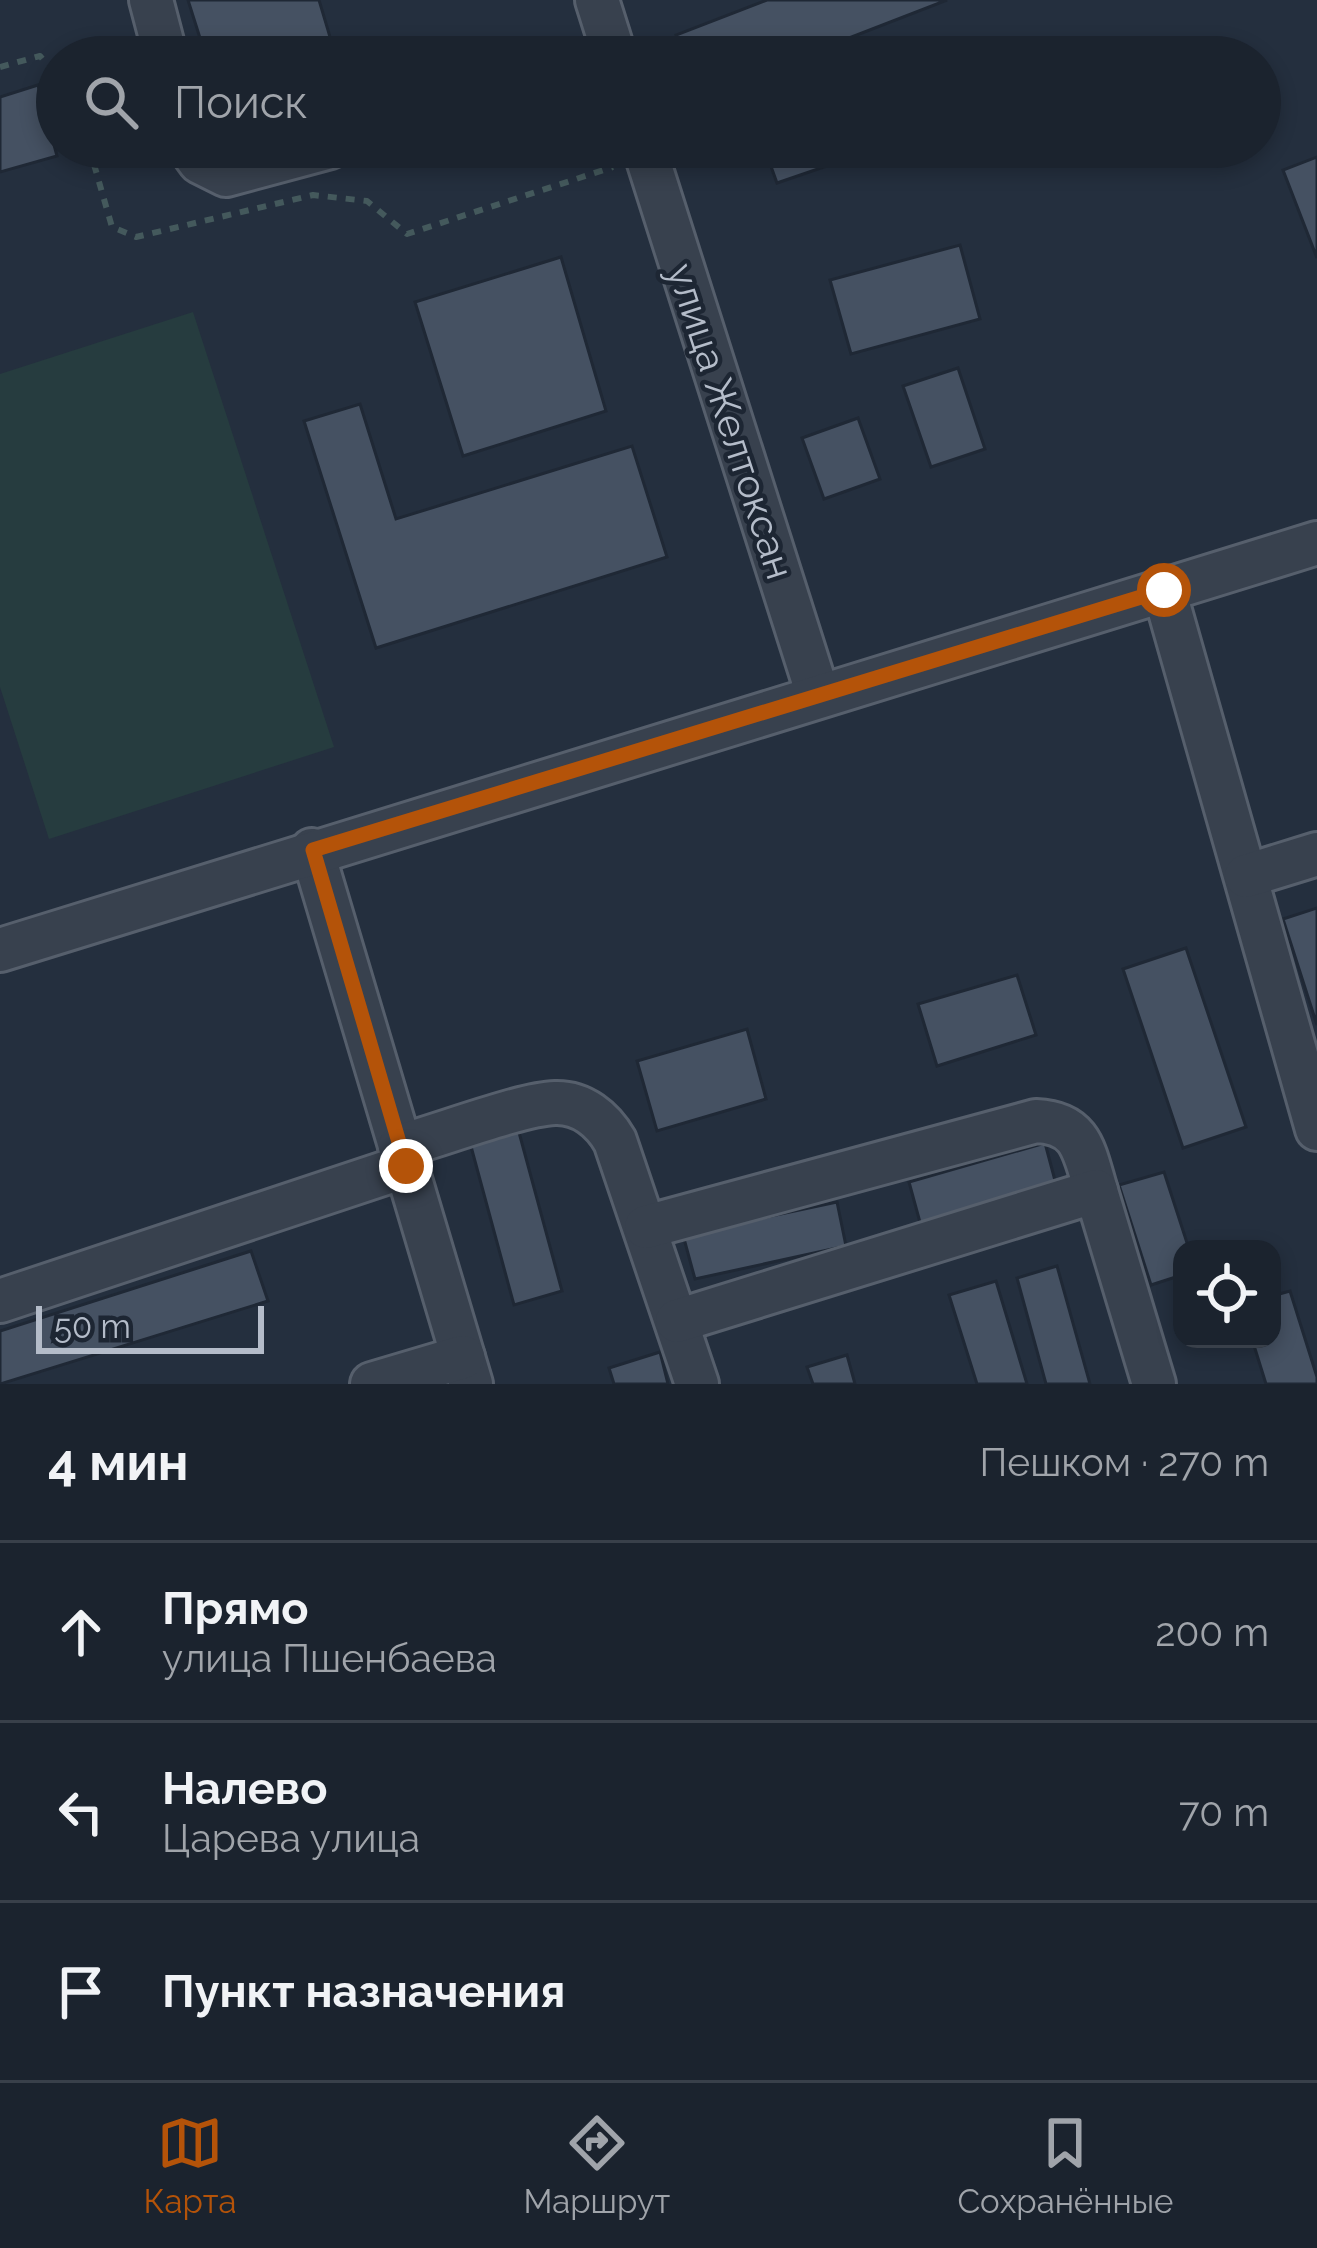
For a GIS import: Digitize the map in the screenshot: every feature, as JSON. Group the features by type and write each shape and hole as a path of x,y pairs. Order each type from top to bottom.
{"street":[{"path":"151,0 160,36"},
{"path":"597,0 606,36"},
{"path":"212,168 226,175 252,168"},
{"name":"улица Желтоксан","path":"650,168 818,695"},
{"path":"0,950 1317,543"},
{"path":"1164,590 1317,1129"},
{"path":"313,850 467,1371 372,1384"},
{"path":"1246,876 1317,854"},
{"path":"0,1301 556,1103 584,1109 604,1123 615,1141 697,1384"},
{"path":"646,1227 1036,1121 1062,1122 1079,1135 1154,1384"},
{"path":"676,1321 1096,1191"}],"path":[{"path":"0,67 36,57"},
{"path":"95,168 112,227 136,237 314,196 367,200 407,234 599,168"}],"green space":[{"path":"193,312 334,747 49,839 0,687 0,374"}],"building":[{"path":"188,0 319,0 330,36 199,36"},
{"path":"767,0 947,0 854,36 676,35"},
{"path":"36,86 36,162 0,172 0,97"},
{"path":"1317,157 1317,258 1283,170"},
{"path":"772,168 821,168 777,183"},
{"path":"960,245 980,319 851,354 830,280"},
{"path":"561,257 606,411 463,456 415,302"},
{"path":"958,368 985,449 931,467 903,386"},
{"path":"360,404 396,519 632,446 667,557 376,648 304,421"},
{"path":"858,418 880,479 824,499 802,438"},
{"path":"1317,908 1317,1025 1283,919"},
{"path":"1186,948 1246,1127 1183,1148 1123,969"},
{"path":"1017,975 1036,1035 937,1066 918,1004"},
{"path":"747,1029 766,1099 657,1131 637,1061"},
{"path":"517,1125 562,1291 514,1305 469,1139"},
{"path":"1045,1143 1057,1188 921,1226 909,1182"},
{"path":"1164,1172 1186,1240 1173,1240 1173,1278 1151,1285 1119,1185"},
{"path":"837,1202 846,1246 695,1279 683,1235"},
{"path":"251,1251 268,1301 0,1384 0,1331"},
{"path":"1057,1266 1090,1384 1046,1384 1017,1278"},
{"path":"996,1281 1027,1384 977,1384 949,1295"},
{"path":"1290,1291 1317,1384 1266,1384 1255,1348 1281,1348 1281,1294"},
{"path":"660,1352 668,1384 614,1384 609,1368"},
{"path":"847,1355 855,1384 813,1384 807,1367"}],"route":[{"path":"406,1166 313,850 1164,590"}]}
